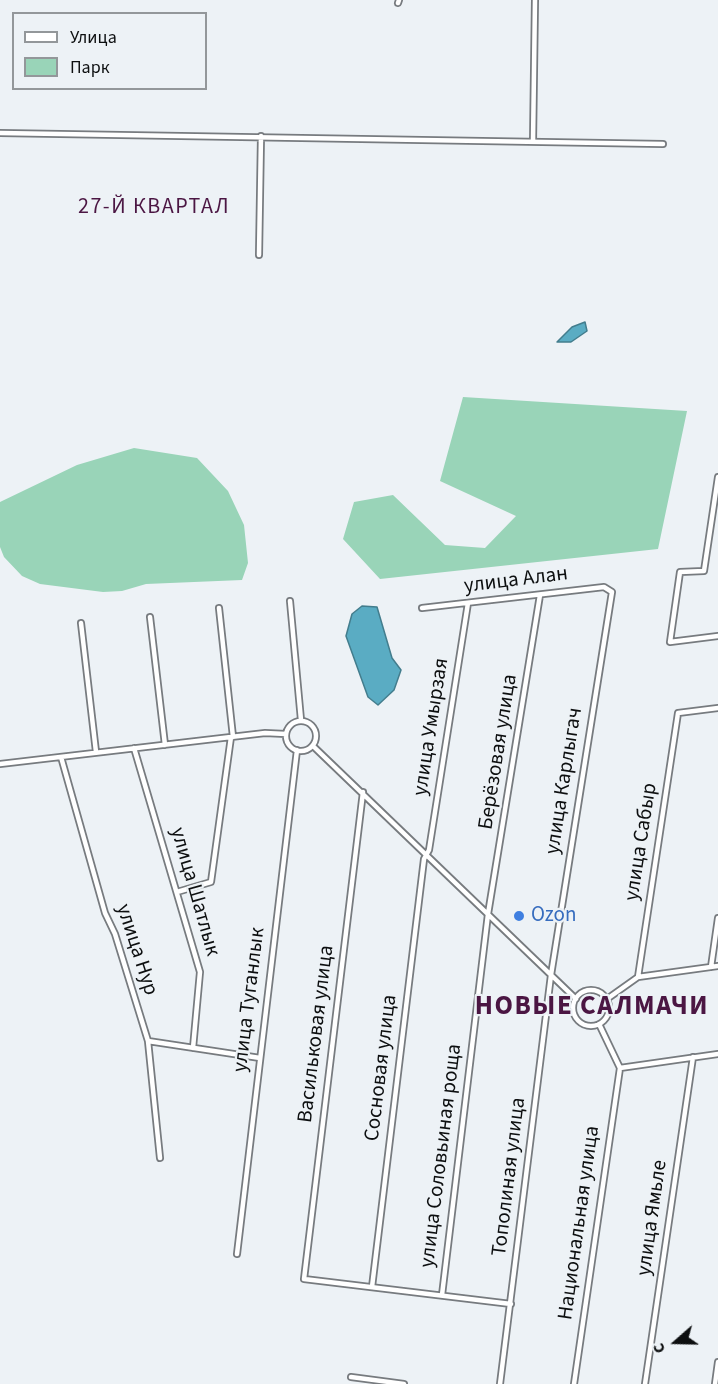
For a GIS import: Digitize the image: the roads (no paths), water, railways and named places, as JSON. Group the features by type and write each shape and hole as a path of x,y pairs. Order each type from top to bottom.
{"street":[{"path":"533,142 535,0"},
{"path":"0,133 663,144"},
{"path":"259,255 261,136"},
{"path":"718,477 704,571 680,572 670,642 718,636"},
{"name":"улица Алан","path":"422,608 604,587 612,592"},
{"name":"улица Карлыгач","path":"551,975 612,592"},
{"name":"Берёзовая улица","path":"488,914 540,595"},
{"path":"290,601 301,720"},
{"name":"улица Умырзая","path":"427,854 468,603"},
{"path":"177,892 211,882 232,737 219,608"},
{"path":"150,618 165,744"},
{"path":"81,623 96,752"},
{"name":"улица Сабыр","path":"638,977 678,713 718,708"},
{"path":"301,720 307,721 315,729 317,735 313,746 308,750 297,750 290,746 286,734 291,724 301,720"},
{"path":"0,764 165,744 286,734"},
{"path":"313,746 576,999"},
{"name":"улица Шатлык","path":"134,748 200,972 193,1048"},
{"name":"улица Туганлык","path":"237,1254 297,750"},
{"name":"улица Нур","path":"61,757 105,912 115,934 148,1041 160,1158"},
{"name":"Васильковая улица","path":"363,792 304,1279 372,1287"},
{"name":"Сосновая улица","path":"372,1287 427,854"},
{"name":"улица Соловьиная роща","path":"442,1295 488,914"},
{"path":"711,967 718,918"},
{"path":"607,999 638,977 718,966"},
{"name":"Тополиная улица","path":"500,1384 551,975"},
{"path":"588,990 595,990 607,999 609,1013 599,1024 584,1024 574,1013 576,999 588,990"},
{"path":"599,1024 620,1068 718,1054"},
{"path":"148,1041 260,1058"},
{"name":"улица Ямьле","path":"645,1384 693,1057"},
{"name":"Национальная улица","path":"574,1384 620,1068"},
{"path":"372,1287 511,1304"},
{"path":"715,1384 718,1362"},
{"path":"351,1377 404,1384"}],"water":[{"path":"585,322 587,331 571,342 557,342 572,327"},
{"path":"362,606 377,607 392,658 401,670 394,690 378,705 368,697 346,636 352,614"}],"place":[{"name":"Ozon","path":"519,916"}],"district":[{"name":"27-Й КВАРТАЛ","path":"154,208"},
{"name":"НОВЫЕ САЛМАЧИ","path":"592,1008"}]}
